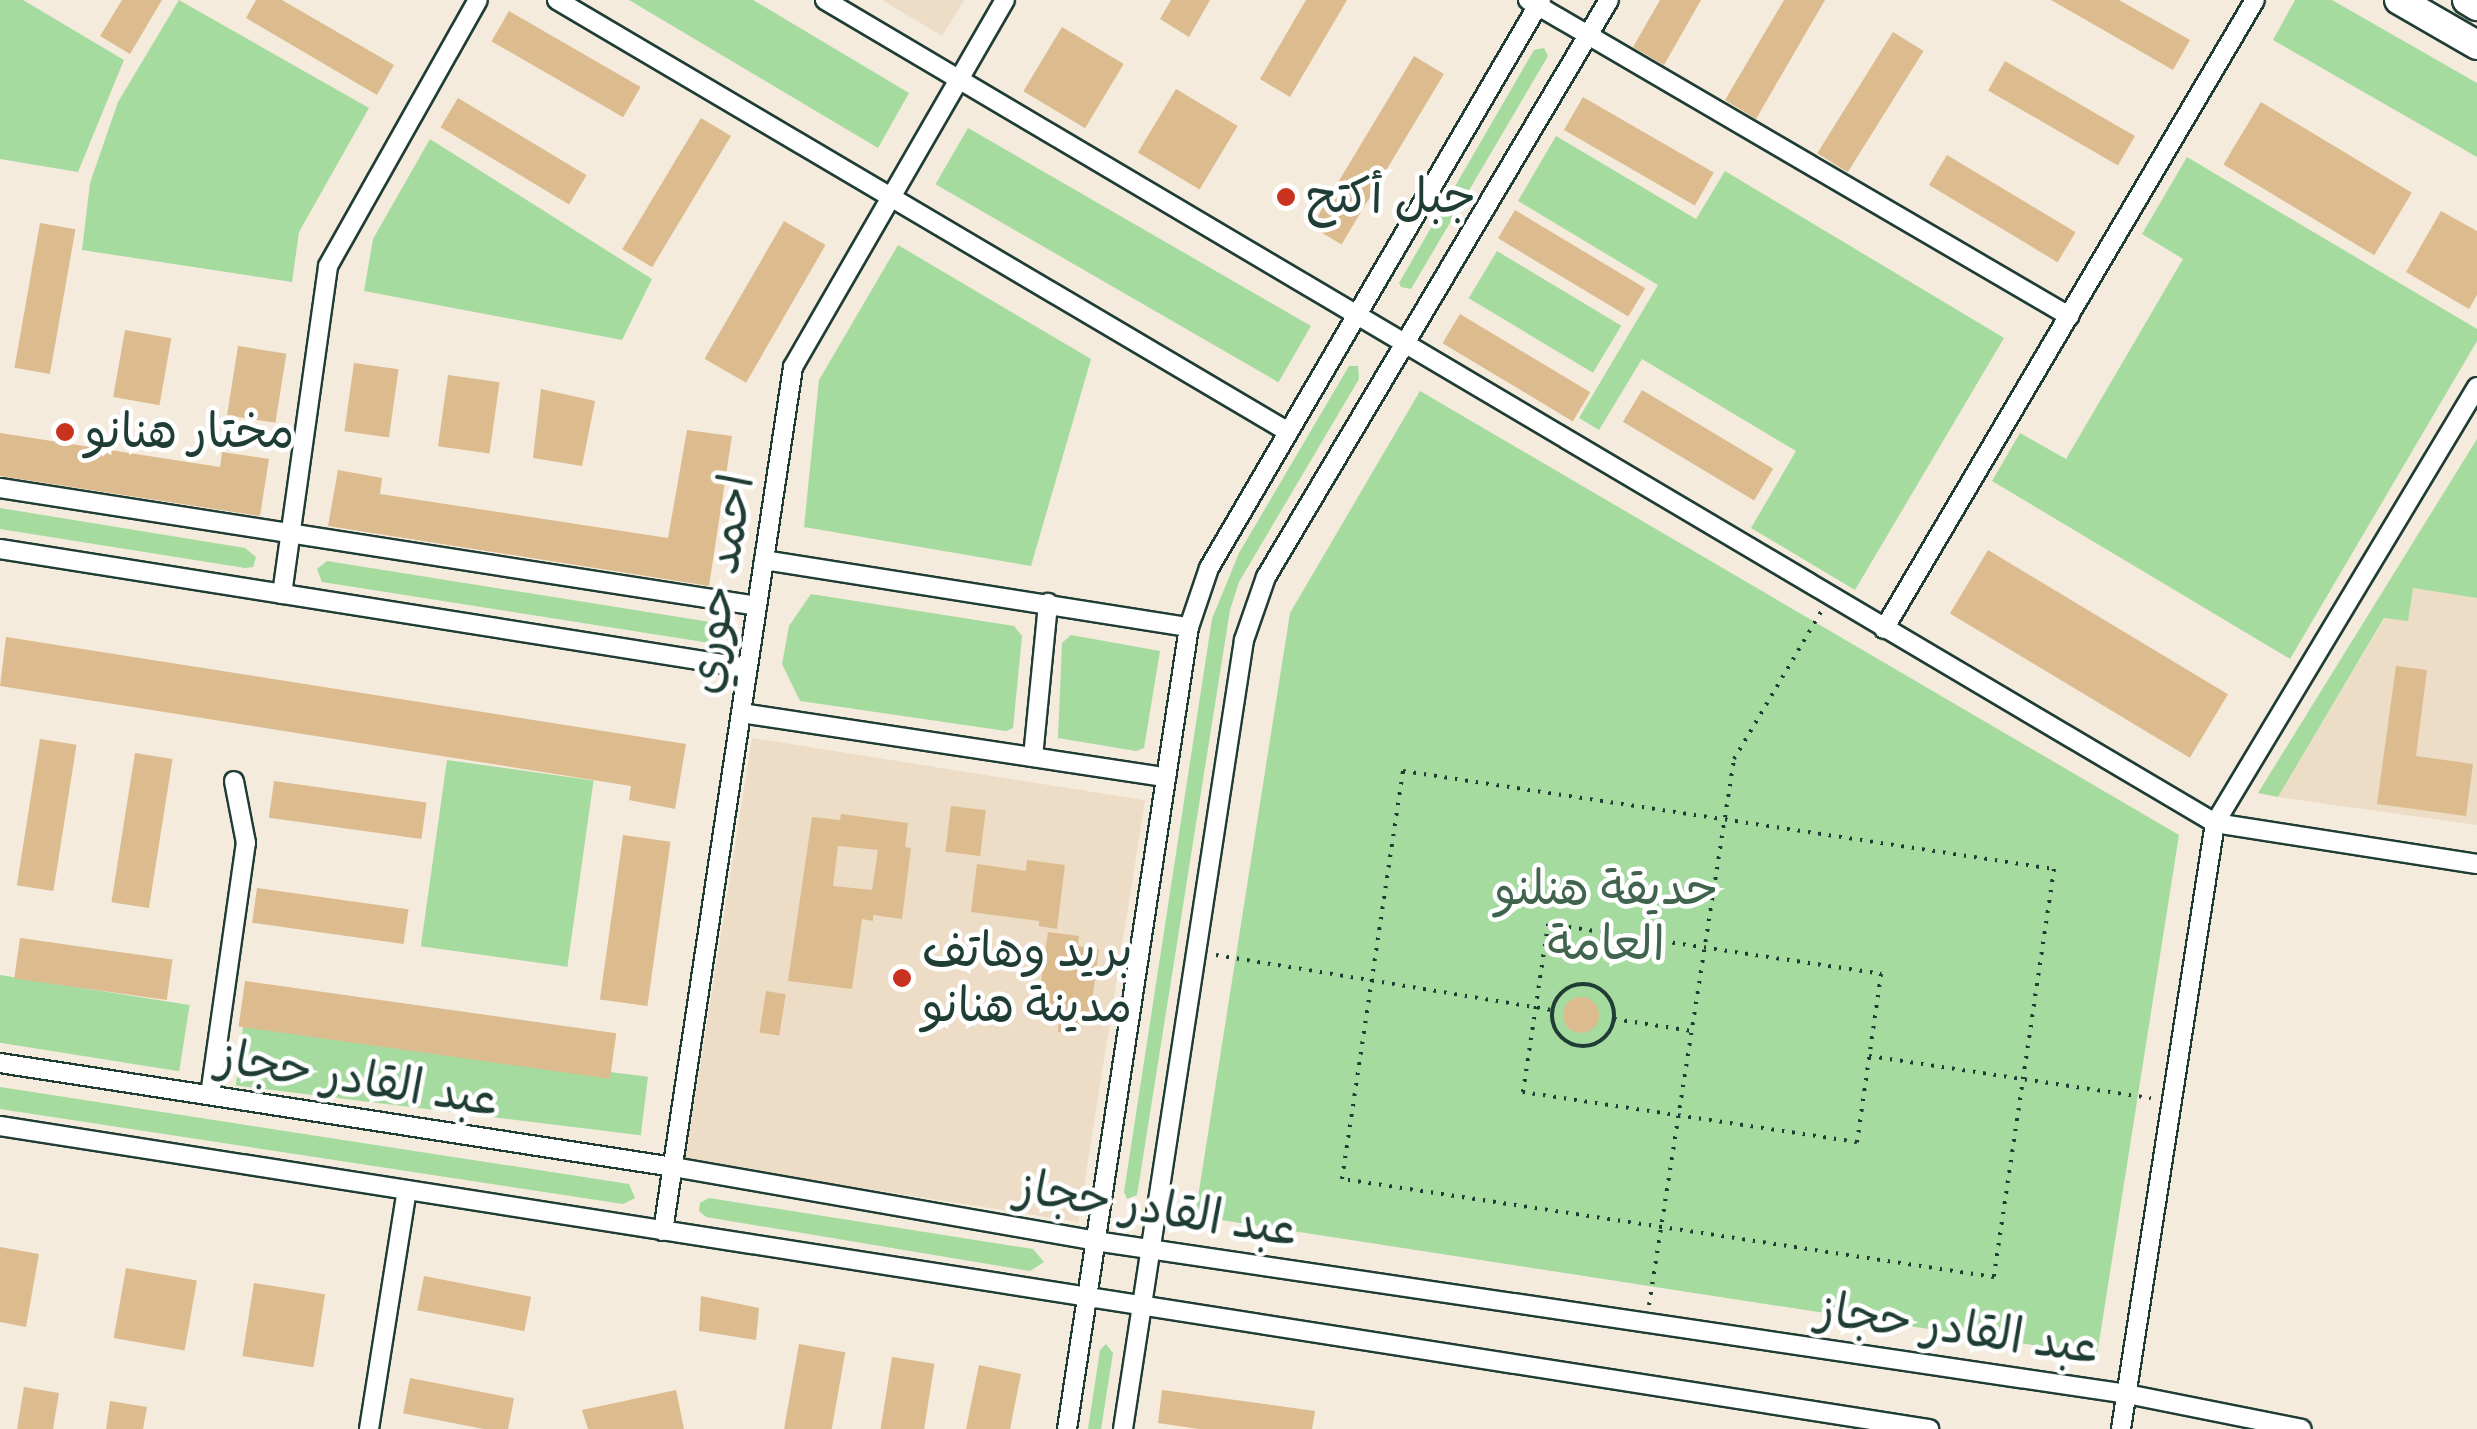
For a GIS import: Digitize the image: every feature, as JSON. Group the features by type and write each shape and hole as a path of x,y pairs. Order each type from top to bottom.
{"main road":[{"path":"2399,0 2477,45"},
{"path":"2467,0 2477,6"}],"street":[{"path":"282,594 328,266 478,0"},
{"path":"557,0 1287,431"},
{"path":"825,0 2215,823 2477,864"},
{"name":"احمد حوري","path":"663,1231 793,367 1006,0"},
{"path":"1124,1429 1244,640 1266,577 1610,0"},
{"path":"1884,629 2255,0"},
{"path":"1067,1429 1188,627 1210,568 1535,2 2069,316"},
{"path":"2121,1429 2215,823 2477,387"},
{"path":"0,488 757,606"},
{"path":"0,550 748,668"},
{"path":"764,560 1188,627"},
{"path":"1033,758 1048,604"},
{"path":"741,713 1166,778"},
{"path":"210,1095 246,842 234,781"},
{"name":"عبد القادر حجاز","path":"0,1063 673,1167 1096,1241 2128,1394 2302,1429"},
{"path":"0,1126 1087,1300 1929,1429"},
{"path":"369,1429 407,1190"}],"path":[{"path":"1646,1322 1734,758 1830,597"},
{"path":"1403,771 2054,869 1994,1277 1342,1178 1372,981 1403,771"},
{"path":"1548,924 1882,974 1857,1142 1523,1092 1535,1008 1548,924"},
{"path":"1197,952 1551,1010"},
{"path":"1587,983 1608,995 1614,1019 1602,1040 1578,1047 1557,1034 1551,1010 1563,989 1587,983"},
{"path":"1614,1019 1692,1032"},
{"path":"1869,1056 2172,1101"}],"shaded area":[{"path":"882,0 964,0 942,36"},
{"path":"2413,588 2477,598 2477,825 2278,797 2385,618"},
{"path":"752,738 1145,800 1078,1222 685,1160"}],"green space":[{"path":"0,0 23,0 124,60 78,172 0,159"},
{"path":"179,0 369,108 299,232 292,282 82,250 90,183 118,102"},
{"path":"629,0 753,0 909,93 878,148"},
{"path":"2295,0 2332,0 2477,83 2477,157 2273,40"},
{"path":"1544,48 1548,56 1411,289 1401,287 1399,283 1534,50"},
{"path":"968,128 1311,326 1278,382 936,184"},
{"path":"1556,136 1696,219 1725,171 2004,338 1855,590 1751,528 1796,451 1642,359 1599,430 1579,418 1658,285 1518,201"},
{"path":"430,139 652,279 622,340 364,291 373,239"},
{"path":"2187,157 2477,329 2477,341 2290,659 1992,481 2020,433 2066,459 2183,259 2142,234"},
{"path":"898,245 1091,359 1031,566 804,527 819,380"},
{"path":"1497,251 1621,326 1593,373 1469,298"},
{"path":"1349,366 1358,366 1359,379 1239,582 1230,610 1137,1195 1127,1199 1124,1192 1212,619 1239,553"},
{"name":"حديقة هنلنو العامة","path":"1420,391 2179,835 2097,1355 1195,1216 1290,613"},
{"path":"2477,439 2477,598 2413,588 2408,621 2384,618 2278,797 2258,793"},
{"path":"0,508 245,548 256,557 253,567 245,568 0,529"},
{"path":"327,561 710,622 719,627 720,634 710,643 322,582 317,569"},
{"path":"811,594 1014,626 1022,636 1013,728 1006,731 800,701 782,664 789,626"},
{"path":"1071,635 1160,651 1144,748 1136,751 1058,738 1062,643"},
{"path":"447,760 594,781 567,967 421,946"},
{"path":"0,975 190,1005 179,1071 0,1043"},
{"path":"243,1027 648,1077 641,1135 236,1086"},
{"path":"0,1087 629,1184 635,1198 623,1204 0,1109"},
{"path":"709,1198 1033,1249 1044,1262 1030,1271 706,1217 699,1211 700,1203"},
{"path":"1106,1344 1113,1353 1101,1429 1088,1429 1100,1350"}],"building":[{"path":"122,0 162,0 130,54 100,36"},
{"path":"256,0 282,0 394,65 377,95 246,18"},
{"path":"1171,0 1210,0 1189,37 1160,19"},
{"path":"1306,0 1347,0 1290,97 1260,79"},
{"path":"1660,0 1701,0 1664,65 1633,47"},
{"path":"1784,0 1825,0 1756,119 1725,100"},
{"path":"2051,0 2119,0 2190,40 2173,70"},
{"path":"509,11 641,87 623,117 492,41"},
{"path":"1062,27 1124,64 1085,128 1023,91"},
{"path":"1893,32 1924,51 1848,172 1817,153"},
{"path":"1414,56 1444,74 1342,245 1312,227"},
{"path":"2005,61 2135,136 2118,165 1988,90"},
{"path":"1176,89 1238,126 1200,190 1138,152"},
{"path":"1583,97 1714,172 1695,205 1564,130"},
{"path":"458,98 587,175 569,204 440,127"},
{"path":"2261,102 2412,193 2374,255 2223,165"},
{"path":"701,118 731,136 652,267 622,249"},
{"path":"1947,155 2076,232 2058,262 1929,185"},
{"path":"1515,210 1645,288 1628,317 1498,238"},
{"path":"2441,211 2477,231 2477,295 2469,309 2406,272"},
{"path":"784,221 826,245 746,383 704,359"},
{"path":"40,223 75,229 50,374 14,368"},
{"path":"1460,314 1590,392 1573,421 1442,343"},
{"path":"125,330 171,338 159,405 113,397"},
{"path":"238,346 286,354 275,423 227,415"},
{"path":"354,363 399,369 389,438 344,431"},
{"path":"448,375 499,382 489,454 438,446"},
{"path":"541,389 595,401 582,466 533,458"},
{"path":"1642,390 1773,469 1754,501 1623,422"},
{"path":"687,430 732,436 709,586 328,526 338,470 382,478 380,494 668,538"},
{"path":"0,433 220,467 222,452 269,459 260,516 0,476"},
{"path":"1988,550 2228,694 2190,758 1950,613"},
{"path":"6,637 686,744 675,809 629,800 631,786 0,686"},
{"path":"2396,666 2427,670 2416,756 2473,764 2466,816 2377,804"},
{"path":"40,739 77,745 53,891 17,885"},
{"path":"135,753 173,759 149,908 111,902"},
{"path":"274,781 427,802 421,839 269,818"},
{"path":"951,806 986,810 980,856 945,852"},
{"path":"841,814 908,823 905,847 911,848 902,919 873,915 873,921 862,919 852,989 788,981 812,817 840,820","holes":["838,846 878,850 872,890 833,886"]},
{"path":"623,835 671,842 647,1006 600,999"},
{"path":"1027,860 1065,865 1057,929 1039,926 1039,921 971,912 977,864 1026,871"},
{"path":"257,888 409,909 404,944 252,923"},
{"path":"1048,932 1079,936 1078,946 1099,949 1090,1016 1081,1015 1078,1035 1058,1032 1060,1012 1037,1009"},
{"path":"20,938 173,959 167,1000 14,979"},
{"path":"245,981 616,1033 610,1079 239,1027"},
{"path":"766,991 786,994 779,1036 759,1032"},
{"path":"1581,997 1594,1002 1599,1015 1594,1028 1581,1033 1568,1028 1563,1015 1568,1002"},
{"path":"0,1247 39,1254 26,1327 0,1322"},
{"path":"126,1268 197,1281 185,1350 114,1338"},
{"path":"424,1276 531,1297 524,1331 417,1310"},
{"path":"254,1283 325,1294 314,1367 242,1356"},
{"path":"701,1296 759,1308 756,1340 699,1331"},
{"path":"799,1344 845,1352 832,1429 784,1429"},
{"path":"892,1357 934,1364 924,1429 881,1429"},
{"path":"979,1365 1021,1374 1010,1429 966,1429"},
{"path":"410,1378 514,1398 508,1429 484,1429 403,1413"},
{"path":"24,1387 59,1393 53,1429 17,1429"},
{"path":"676,1390 684,1429 588,1429 582,1410"},
{"path":"1162,1390 1315,1411 1312,1429 1199,1429 1158,1423"},
{"path":"110,1401 147,1407 143,1429 106,1429"}],"place":[{"name":"جبل أكتح","path":"1286,197"},
{"name":"مختار هنانو","path":"65,432"},
{"name":"بريد وهاتف مدينة هنانو","path":"902,978"}]}
